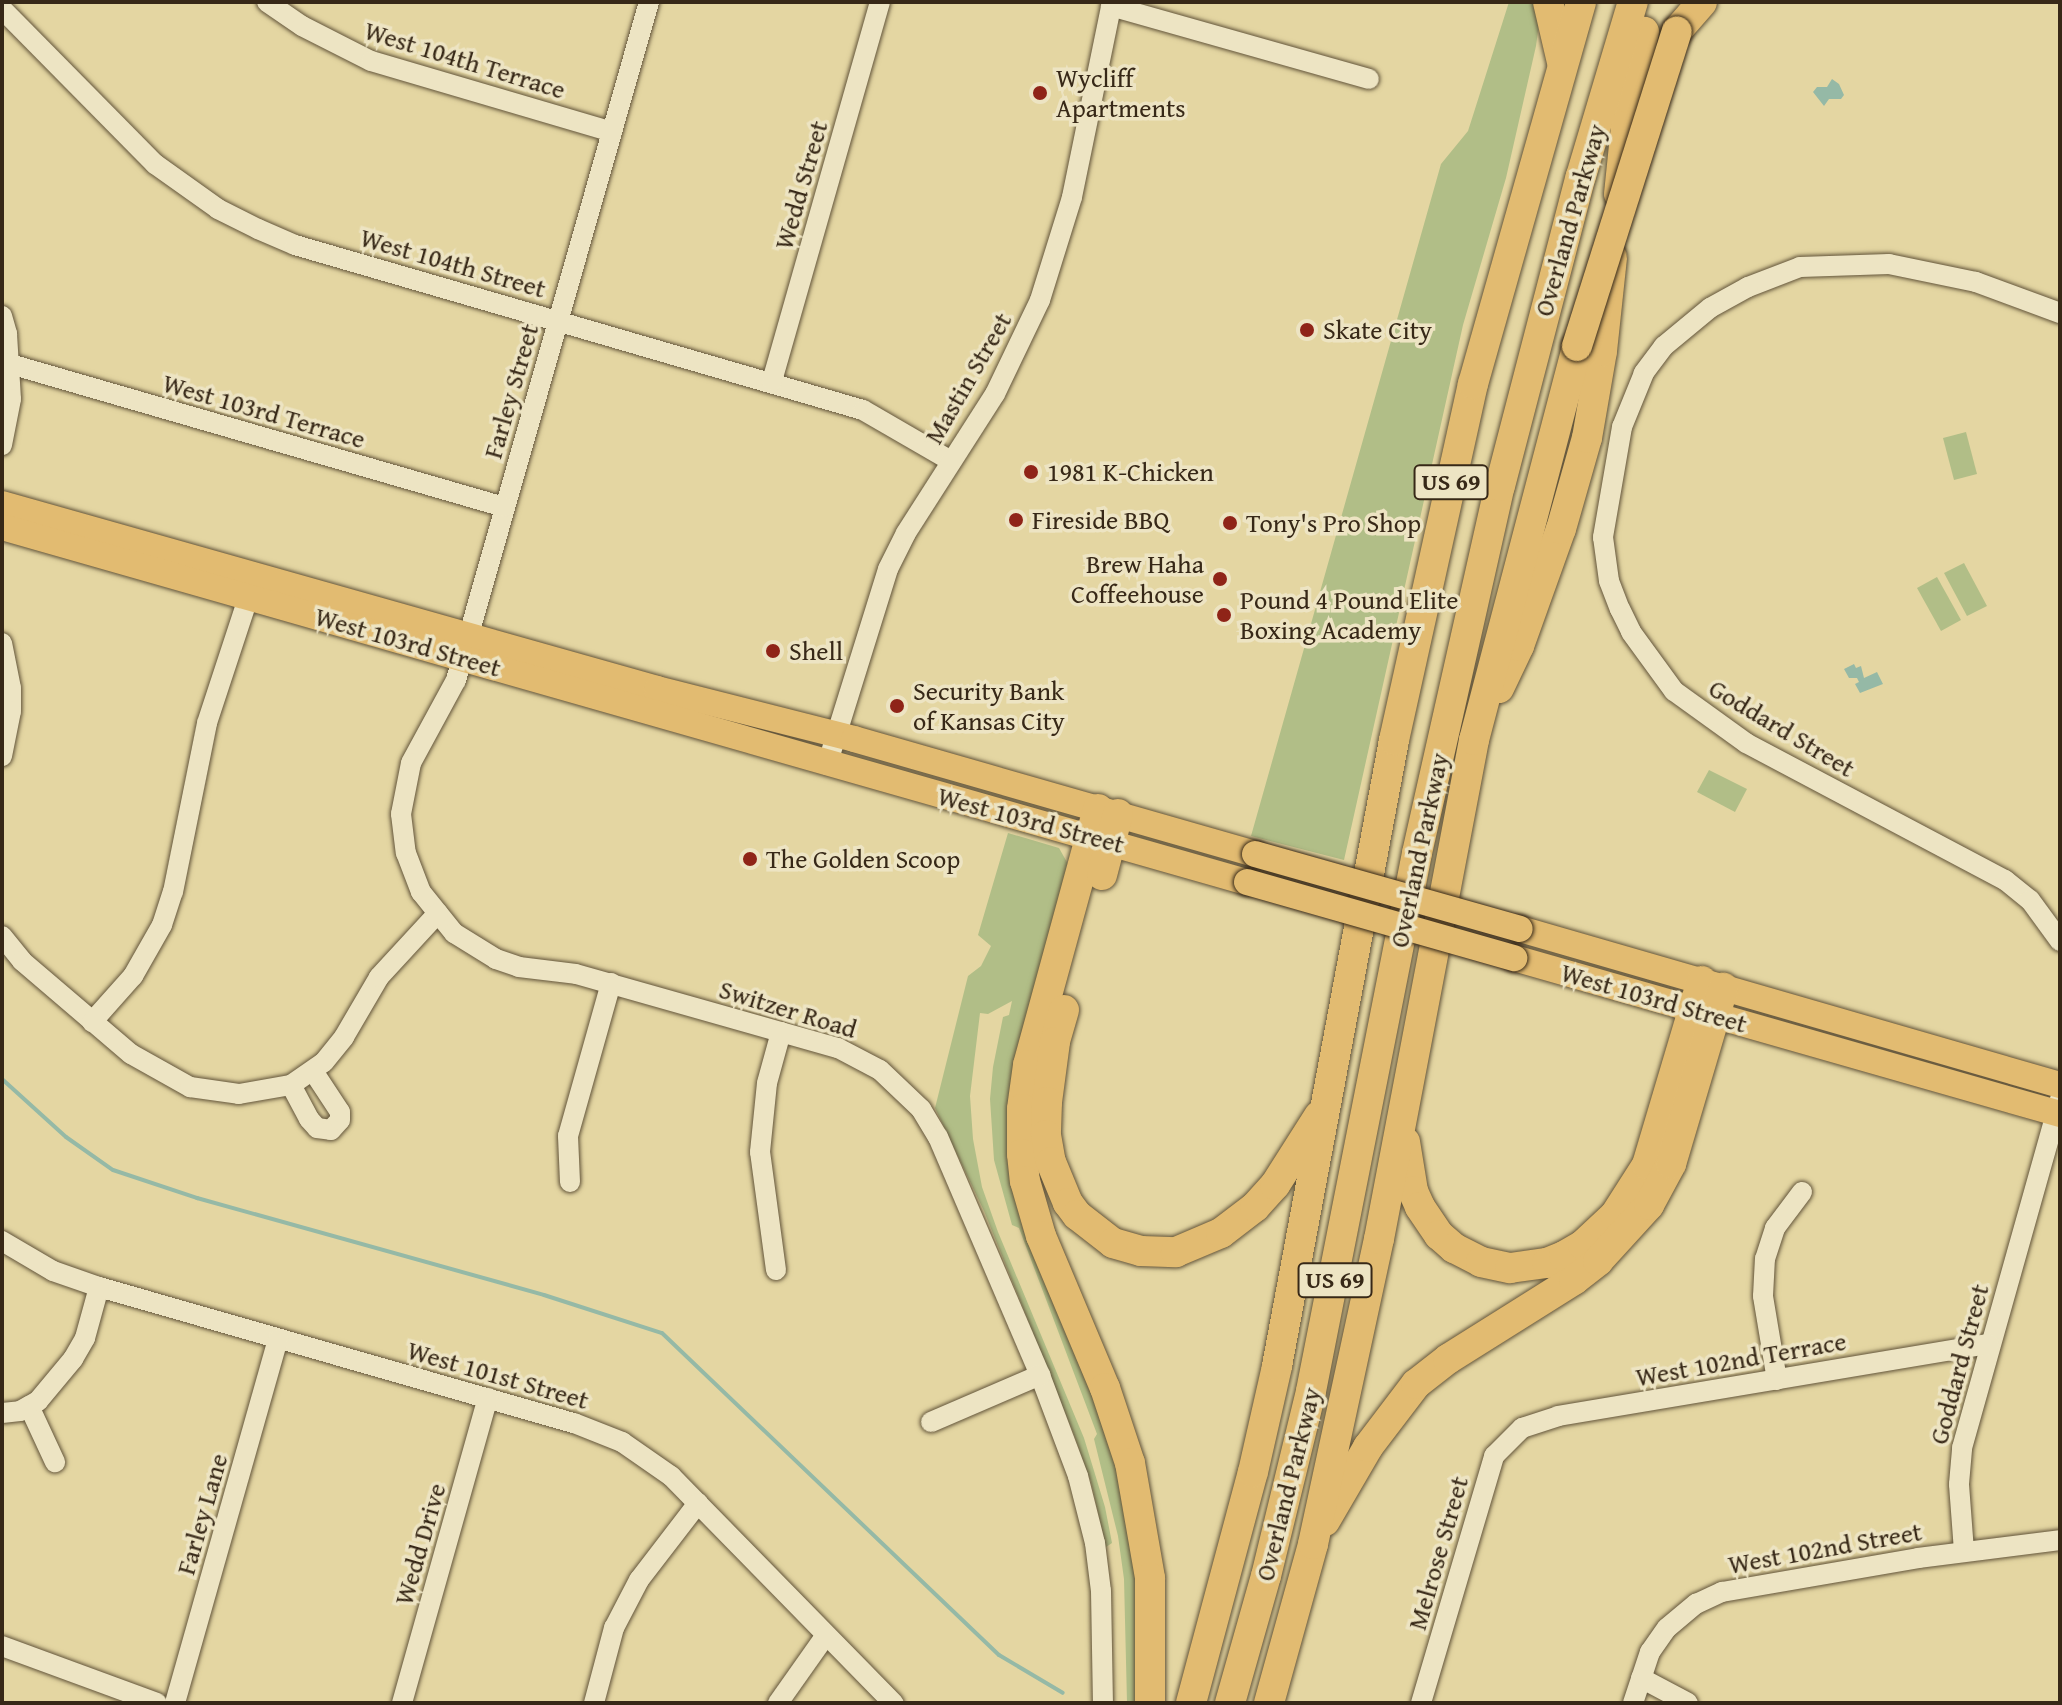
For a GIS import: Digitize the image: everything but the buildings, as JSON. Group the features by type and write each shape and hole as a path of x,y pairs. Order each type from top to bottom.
{"highway":[{"path":"1548,2 1563,65"},
{"name":"Overland Parkway","path":"1191,1703 1253,1472 1329,1101 1394,740 1473,384 1581,2"},
{"name":"Overland Parkway","path":"1230,1703 1266,1576 1311,1391 1417,853 1500,486 1577,191 1633,2"},
{"path":"1474,740 1519,646 1561,529 1587,438 1602,351 1629,98 1653,2"},
{"path":"1269,1703 1313,1544 1401,1120 1474,740 1577,346 1686,2"},
{"path":"1677,31 1702,2"},
{"path":"1104,826 1055,1042 1047,1102 1046,1135 1051,1162 1068,1203 1077,1215 1113,1243 1141,1251 1176,1252 1206,1242 1237,1223 1275,1185 1329,1101"},
{"path":"1104,826 1028,1065 1022,1109 1022,1154 1025,1181 1041,1236 1105,1388 1130,1463 1150,1578 1150,1703"},
{"path":"1401,1120 1413,1191 1439,1235 1468,1257 1495,1266 1530,1267 1547,1263 1583,1245 1615,1215 1638,1184 1709,998"},
{"path":"1313,1544 1368,1447 1416,1384 1448,1359 1574,1280 1598,1261 1649,1205 1671,1164 1709,998"}],"main road":[{"name":"West 103rd Street","path":"2,504 252,586 464,646 827,765 1104,826 1255,854 1520,929 1709,998 2059,1109"},
{"name":"West 103rd Street","path":"2,527 252,586"},
{"name":"West 103rd Street","path":"464,646 657,689 836,734 1104,826 1247,882 1514,958 1709,998 2060,1085"}],"street":[{"name":"West 104th Terrace","path":"267,2 302,26 371,61 612,132"},
{"name":"Farley Street","path":"464,646 649,2"},
{"name":"Wedd Street","path":"772,381 880,2"},
{"path":"1112,4 1369,79"},
{"name":"Mastin Street","path":"827,765 888,569 906,533 997,390 1040,300 1072,197 1112,4"},
{"name":"West 104th Street","path":"2,9 155,164 218,209 295,245 772,381 863,410 893,424 951,461"},
{"name":"Goddard Street","path":"2060,313 1976,282 1889,264 1800,267 1748,287 1710,308 1664,346 1644,373 1622,427 1603,537 1609,581 1620,609 1631,632 1674,691 1746,743 2005,880 2030,900 2060,941"},
{"path":"2,316 10,364 11,399 2,445"},
{"name":"West 103rd Terrace","path":"10,364 504,507"},
{"path":"92,1022 133,976 162,925 173,892 207,723 252,586"},
{"path":"2,643 11,688 11,711 2,756"},
{"name":"Switzer Road","path":"464,646 456,680 411,763 402,803 402,831 410,869 421,892 454,933 496,959 611,983 838,1048 867,1061 905,1091 921,1109 938,1137 1040,1375 1078,1476 1095,1543 1105,1647 1103,1703"},
{"path":"2,936 22,961 131,1054 190,1087 239,1094 291,1085 313,1071 344,1037 379,977 438,913"},
{"path":"570,1182 568,1136 611,983"},
{"path":"776,1270 776,1244 760,1152 763,1105 781,1032"},
{"path":"291,1085 309,1119 317,1128 331,1130 340,1120 340,1112 313,1071"},
{"name":"Goddard Street","path":"1964,1551 1959,1484 1962,1448 1989,1344 2059,1109"},
{"path":"1777,1380 1763,1296 1765,1259 1775,1228 1802,1192"},
{"name":"West 101st Street","path":"2,1241 53,1271 99,1287 574,1423 622,1442 671,1476 893,1703"},
{"path":"2,1413 38,1401 73,1359 85,1338 99,1287"},
{"name":"Farley Lane","path":"175,1703 278,1339"},
{"name":"West 102nd Terrace","path":"1507,1439 1522,1428 1558,1416 1989,1344"},
{"path":"931,1422 1040,1375"},
{"name":"Wedd Drive","path":"402,1703 488,1398"},
{"path":"29,1406 55,1462"},
{"name":"Melrose Street","path":"1427,1697 1487,1476 1494,1456 1507,1439"},
{"path":"594,1703 614,1628 639,1580 698,1503"},
{"name":"West 102nd Street","path":"1633,1703 1650,1652 1667,1628 1696,1604 1722,1592 1964,1551 2060,1540"},
{"path":"778,1703 826,1635"},
{"path":"2,1646 157,1703"},
{"path":"1641,1678 1688,1703"}],"green space":[{"path":"1509,2 1542,2 1536,46 1506,178 1463,325 1344,860 1251,836 1441,164 1468,131"},
{"path":"1966,432 1977,474 1954,480 1943,438"},
{"path":"1964,563 1987,606 1967,616 1944,573"},
{"path":"1937,577 1961,620 1941,631 1917,588"},
{"path":"1709,770 1747,789 1735,812 1697,792"},
{"path":"1008,833 1059,848 1068,864 1009,1110 1112,1445 1140,1605 1138,1703 1127,1703 1124,1579 1118,1536 1094,1439 1097,1434 1019,1228 1012,1225 994,1160 990,1099 993,1067 1003,1017 1009,1015 1012,1001 988,1014 980,1013 970,1096 973,1139 982,1187 998,1232 1084,1438 1105,1507 1112,1543 1106,1547 1091,1482 1073,1432 984,1211 935,1108 968,976 981,966 991,946 978,935"}],"shaded area":[{"path":"1832,79 1839,84 1844,95 1841,99 1829,99 1824,106 1813,92 1817,87 1827,87"},
{"path":"1854,664 1856,668 1861,666 1864,678 1877,672 1883,684 1860,693 1855,684 1859,682 1857,678 1849,678 1844,669"}],"waterway":[{"path":"2,1079 66,1137 113,1170 197,1198 544,1295 662,1333 999,1655 1063,1693"}],"place":[{"name":"Wycliff Apartments","path":"1040,93"},
{"name":"Skate City","path":"1307,330"},
{"name":"1981 K-Chicken","path":"1031,472"},
{"name":"Fireside BBQ","path":"1016,520"},
{"name":"Tony's Pro Shop","path":"1230,523"},
{"name":"Brew Haha Coffeehouse","path":"1220,579"},
{"name":"Pound 4 Pound Elite Boxing Academy","path":"1224,615"},
{"name":"Shell","path":"773,651"},
{"name":"Security Bank of Kansas City","path":"897,706"},
{"name":"The Golden Scoop","path":"750,859"}]}
